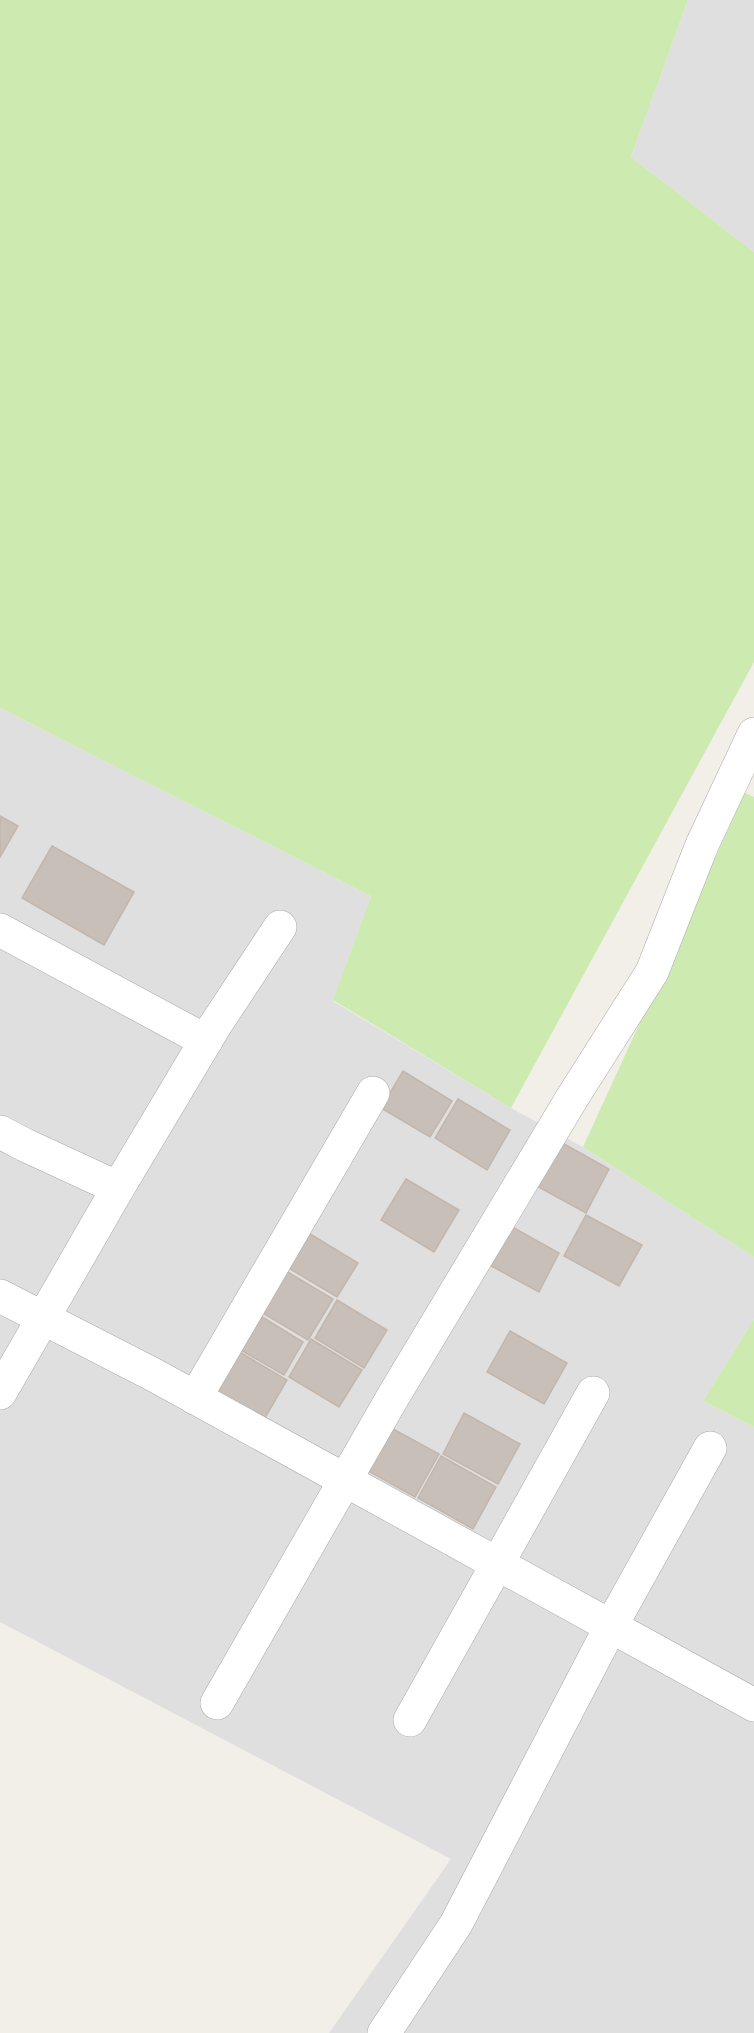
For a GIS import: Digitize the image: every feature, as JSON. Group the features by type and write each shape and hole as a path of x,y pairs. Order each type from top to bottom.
{"street":[{"path":"217,1703 344,1480 572,1098 652,972 702,845 754,734"},
{"path":"0,1393 206,1041 280,927"},
{"path":"0,930 206,1041"},
{"path":"195,1398 373,1093"},
{"path":"0,1132 118,1188"},
{"path":"0,1296 195,1398 754,1706"},
{"path":"410,1720 593,1393"},
{"path":"384,2033 456,1924 610,1626 710,1448"}],"shaded area":[{"path":"688,0 754,0 754,252 631,157"},
{"path":"0,708 371,896 333,1001 511,1108 583,1147 754,1257 754,1319 703,1401 754,1427 754,2033 329,2033 451,1859 0,1622"}],"green space":[{"path":"0,0 688,0 631,157 754,252 754,662 511,1108 333,1000 371,896 0,708"},
{"path":"745,793 754,797 754,1257 583,1147"},
{"path":"754,1319 754,1427 703,1401"}],"building":[{"path":"0,816 18,826 0,857"},
{"path":"52,846 134,892 104,945 22,898"},
{"path":"403,1071 452,1101 430,1137 381,1108"},
{"path":"458,1099 510,1130 487,1170 435,1138"},
{"path":"557,1140 609,1169 586,1213 533,1184"},
{"path":"406,1179 459,1210 434,1252 381,1220"},
{"path":"586,1215 642,1245 619,1286 564,1256"},
{"path":"505,1223 559,1253 539,1292 484,1262"},
{"path":"302,1229 358,1263 337,1297 282,1264"},
{"path":"281,1268 333,1299 308,1340 256,1309"},
{"path":"337,1300 387,1330 364,1368 315,1338"},
{"path":"259,1315 303,1342 284,1375 239,1349"},
{"path":"510,1331 567,1363 544,1404 487,1372"},
{"path":"311,1339 362,1370 339,1407 289,1377"},
{"path":"231,1347 287,1380 262,1423 206,1389"},
{"path":"464,1413 520,1444 498,1484 443,1454"},
{"path":"384,1424 439,1454 415,1497 361,1467"},
{"path":"441,1456 496,1487 473,1529 418,1498"}]}
